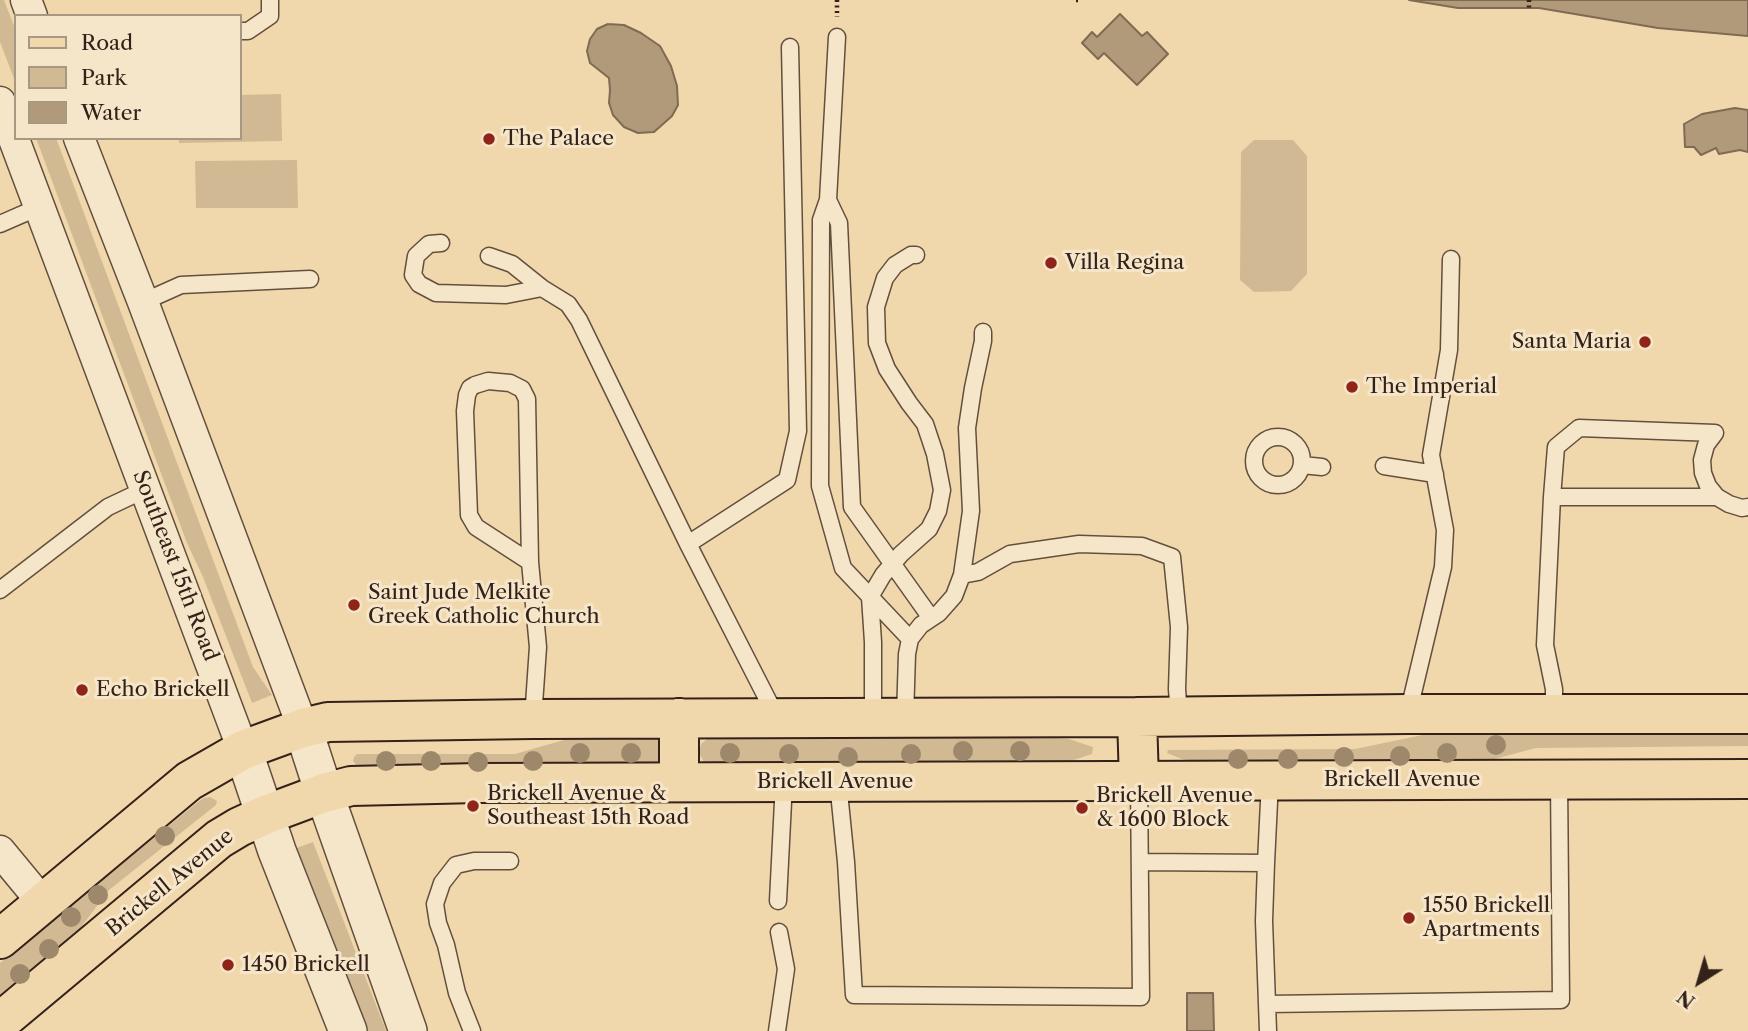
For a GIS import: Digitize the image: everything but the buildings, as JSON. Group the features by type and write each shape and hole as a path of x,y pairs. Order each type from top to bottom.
{"main road":[{"path":"0,939 189,781 243,750 303,728 328,722 1748,714"},
{"path":"1137,717 1139,781"},
{"path":"679,718 679,782"},
{"name":"Brickell Avenue","path":"0,1022 219,839 265,815 351,786 478,783 1748,779"}],"street":[{"name":"Southeast 15th Road","path":"2,115 146,489 243,750 277,851 348,1031"},
{"path":"80,140 144,302 303,728 408,1031"},
{"path":"0,851 43,903"}],"lane":[{"path":"242,31 248,31 270,16 270,0"},
{"path":"837,37 828,200 821,220 820,486 843,568 910,639"},
{"path":"688,544 787,480 798,431 790,47"},
{"path":"828,200 839,223 852,507 931,618"},
{"path":"0,224 39,207"},
{"path":"441,243 429,244 416,256 413,275 419,284 436,293 506,295 542,288"},
{"path":"889,717 873,642 870,597 883,575 929,529 938,511 942,490 935,454 925,424 887,369 877,343 876,307 885,278 895,265 911,255 916,255"},
{"path":"489,256 512,264 568,304 579,320 688,544 777,718"},
{"path":"1408,714 1443,567 1445,530 1432,455 1449,350 1451,259"},
{"path":"144,302 181,285 310,279"},
{"path":"889,717 910,639 921,625 939,613 954,596 962,575 971,511 967,428 984,332"},
{"path":"530,562 476,527 469,515 465,411 467,395 470,388 488,381 510,383 522,389 527,399 530,562 537,647 533,719"},
{"path":"1554,714 1553,690 1545,645 1556,447 1579,428 1715,433 1706,446 1702,460 1708,486 1717,497 1729,504 1748,507"},
{"path":"820,466 849,464"},
{"path":"1302,465 1322,467"},
{"path":"1384,466 1435,474"},
{"path":"0,590 108,507 146,489"},
{"path":"1552,497 1717,497"},
{"path":"962,575 978,572 1010,554 1079,544 1142,547 1172,557 1179,626 1177,689 1180,716"},
{"path":"1267,1004 1561,1000 1559,780"},
{"path":"838,782 854,995 1141,997 1139,781"},
{"path":"1268,1031 1264,921 1270,781"},
{"path":"778,901 784,782"},
{"path":"472,1031 457,993 435,904 442,883 456,865 474,861 510,861"},
{"path":"1141,862 1266,863"},
{"path":"777,1031 786,969 779,932"}],"path":[{"path":"1529,0 1529,8"}],"green space":[{"path":"0,0 4,0 14,26 14,79 0,42"},
{"path":"281,94 282,141 179,143 179,140 242,140 242,95"},
{"path":"37,140 57,140 253,667 272,695 252,703 187,543"},
{"path":"1254,140 1293,140 1307,156 1307,274 1291,291 1254,292 1240,280 1241,152"},
{"path":"297,160 298,208 196,208 195,161"},
{"path":"1748,731 1748,746 1536,748 1468,766 1214,765 1182,759 1167,753 1168,750 1355,749 1432,733"},
{"path":"650,735 661,741 662,761 652,767 359,769 353,761 357,754 515,754 578,736"},
{"path":"1033,735 1069,739 1093,747 1092,754 1038,768 714,767 704,762 699,753 701,744 710,737"},
{"path":"210,797 217,801 216,805 109,890 57,959 0,1005 0,963 198,802"},
{"path":"313,842 386,1031 361,1031 294,849"}],"water":[{"path":"1409,0 1748,0 1748,36 1658,28 1539,8 1458,8"},
{"path":"1120,14 1142,36 1147,32 1168,54 1137,85 1104,53 1098,59 1082,43 1092,32 1097,37"},
{"path":"608,24 624,25 641,33 660,46 671,66 677,86 678,105 672,116 654,132 638,133 624,127 613,115 609,103 609,78 590,63 587,51 590,39 597,29"},
{"path":"1735,108 1748,110 1748,152 1740,150 1719,154 1716,148 1701,155 1694,147 1685,147 1684,124 1702,114"},
{"path":"1187,993 1213,993 1214,1031 1187,1031"}],"place":[{"name":"The Palace","path":"489,139"},
{"name":"Villa Regina","path":"1051,263"},
{"name":"Santa Maria","path":"1645,342"},
{"name":"The Imperial","path":"1352,387"},
{"name":"Saint Jude Melkite Greek Catholic Church","path":"354,605"},
{"name":"Echo Brickell","path":"82,690"},
{"name":"Brickell Avenue & Southeast 15th Road","path":"473,806"},
{"name":"Brickell Avenue & 1600 Block","path":"1082,808"},
{"name":"1550 Brickell Apartments","path":"1409,918"},
{"name":"1450 Brickell","path":"228,965"}]}
